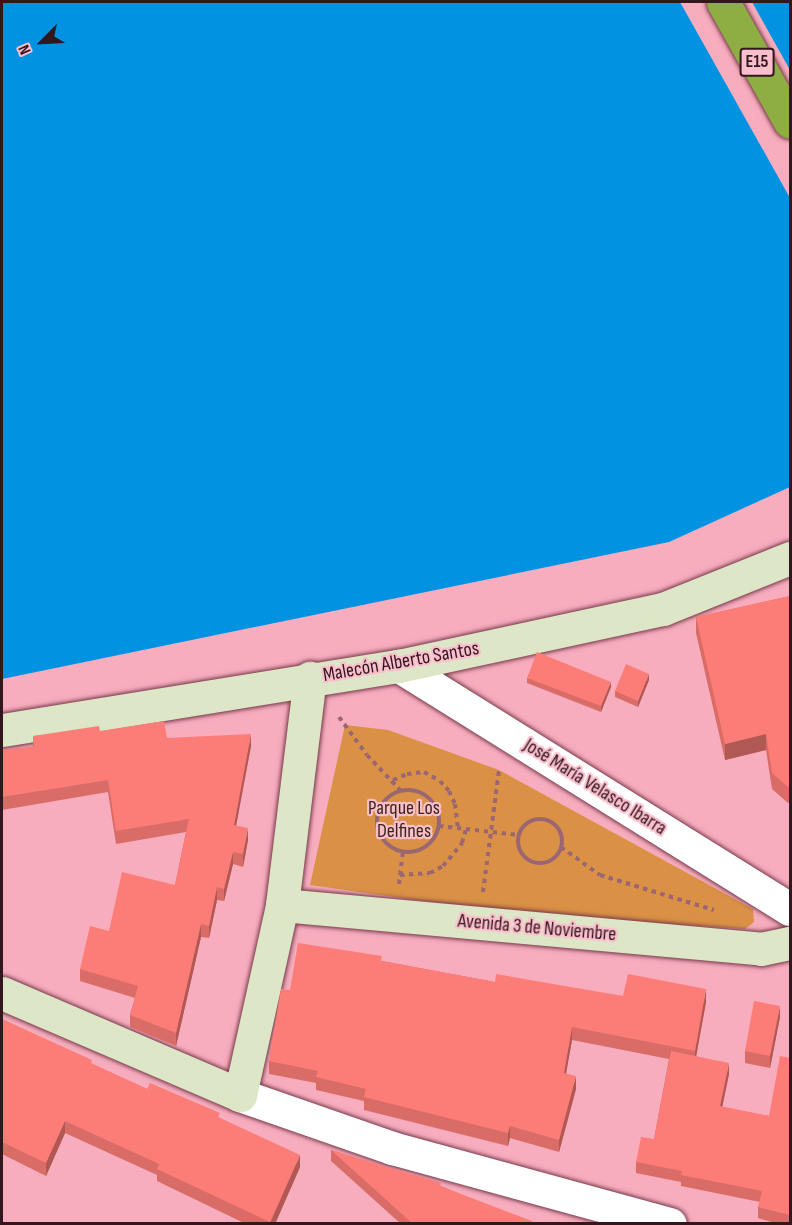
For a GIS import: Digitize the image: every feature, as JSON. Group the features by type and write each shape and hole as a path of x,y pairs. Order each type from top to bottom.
{"highway":[{"name":"E15","path":"723,2 790,122"}],"main road":[{"name":"Malecón Alberto Santos","path":"2,730 310,678 399,666 663,609 790,558"},
{"path":"2,993 240,1095 282,905 310,678"},
{"name":"Avenida 3 de Noviembre","path":"282,905 761,949 790,943"}],"street":[{"name":"José María Velasco Ibarra","path":"399,666 790,909"},
{"path":"240,1095 392,1148 670,1224"}],"path":[{"path":"310,678 368,755 400,790"},
{"path":"479,923 499,770"},
{"path":"393,780 406,774 424,772 440,781 450,791 455,804 458,828"},
{"path":"400,790 412,790 424,794 433,802 438,814 439,826 435,837 426,846 415,852 403,852 387,844 377,828 377,816 381,804 389,795 400,790"},
{"path":"546,820 559,830 561,847 550,860 534,862 521,851 519,835 529,821 546,820"},
{"path":"439,826 519,835"},
{"path":"400,875 422,874 443,866 462,843 466,829"},
{"path":"561,847 600,875 721,912"},
{"path":"399,886 403,852"}],"green space":[{"name":"Parque Los Delfines","path":"345,725 388,730 499,770 753,909 754,922 745,929 597,919 423,901 310,885"}],"water":[{"path":"2,2 790,2 790,487 669,542 2,679"}],"pier":[{"path":"680,2 752,2 790,70 790,198"}],"building":[{"path":"790,596 790,786 788,787 772,773 766,734 725,744 696,617"},
{"path":"537,652 611,682 601,706 527,678"},
{"path":"626,664 649,674 638,701 615,691"},
{"path":"164,721 167,738 251,734 234,825 248,828 243,854 233,852 224,889 217,887 209,926 201,924 176,1033 130,1015 138,986 80,969 90,926 109,931 122,872 175,885 189,819 116,831 108,780 2,797 2,750 34,747 33,736 99,726 100,731"},
{"path":"298,943 382,956 381,961 495,982 496,974 623,996 628,974 706,989 695,1051 572,1027 564,1073 576,1076 559,1140 510,1126 508,1133 364,1097 366,1089 316,1077 318,1071 269,1061 281,989 290,990"},
{"path":"754,1001 780,1006 770,1056 745,1051"},
{"path":"2,1019 92,1060 91,1063 147,1089 150,1083 220,1113 218,1117 300,1155 270,1222 157,1169 159,1164 65,1121 46,1163 2,1142"},
{"path":"671,1051 729,1063 720,1106 769,1116 780,1056 790,1058 790,1215 758,1207 762,1191 681,1175 682,1171 636,1162 641,1137 654,1139"},
{"path":"331,1150 441,1183 440,1186 532,1221 531,1224 413,1224"}]}
